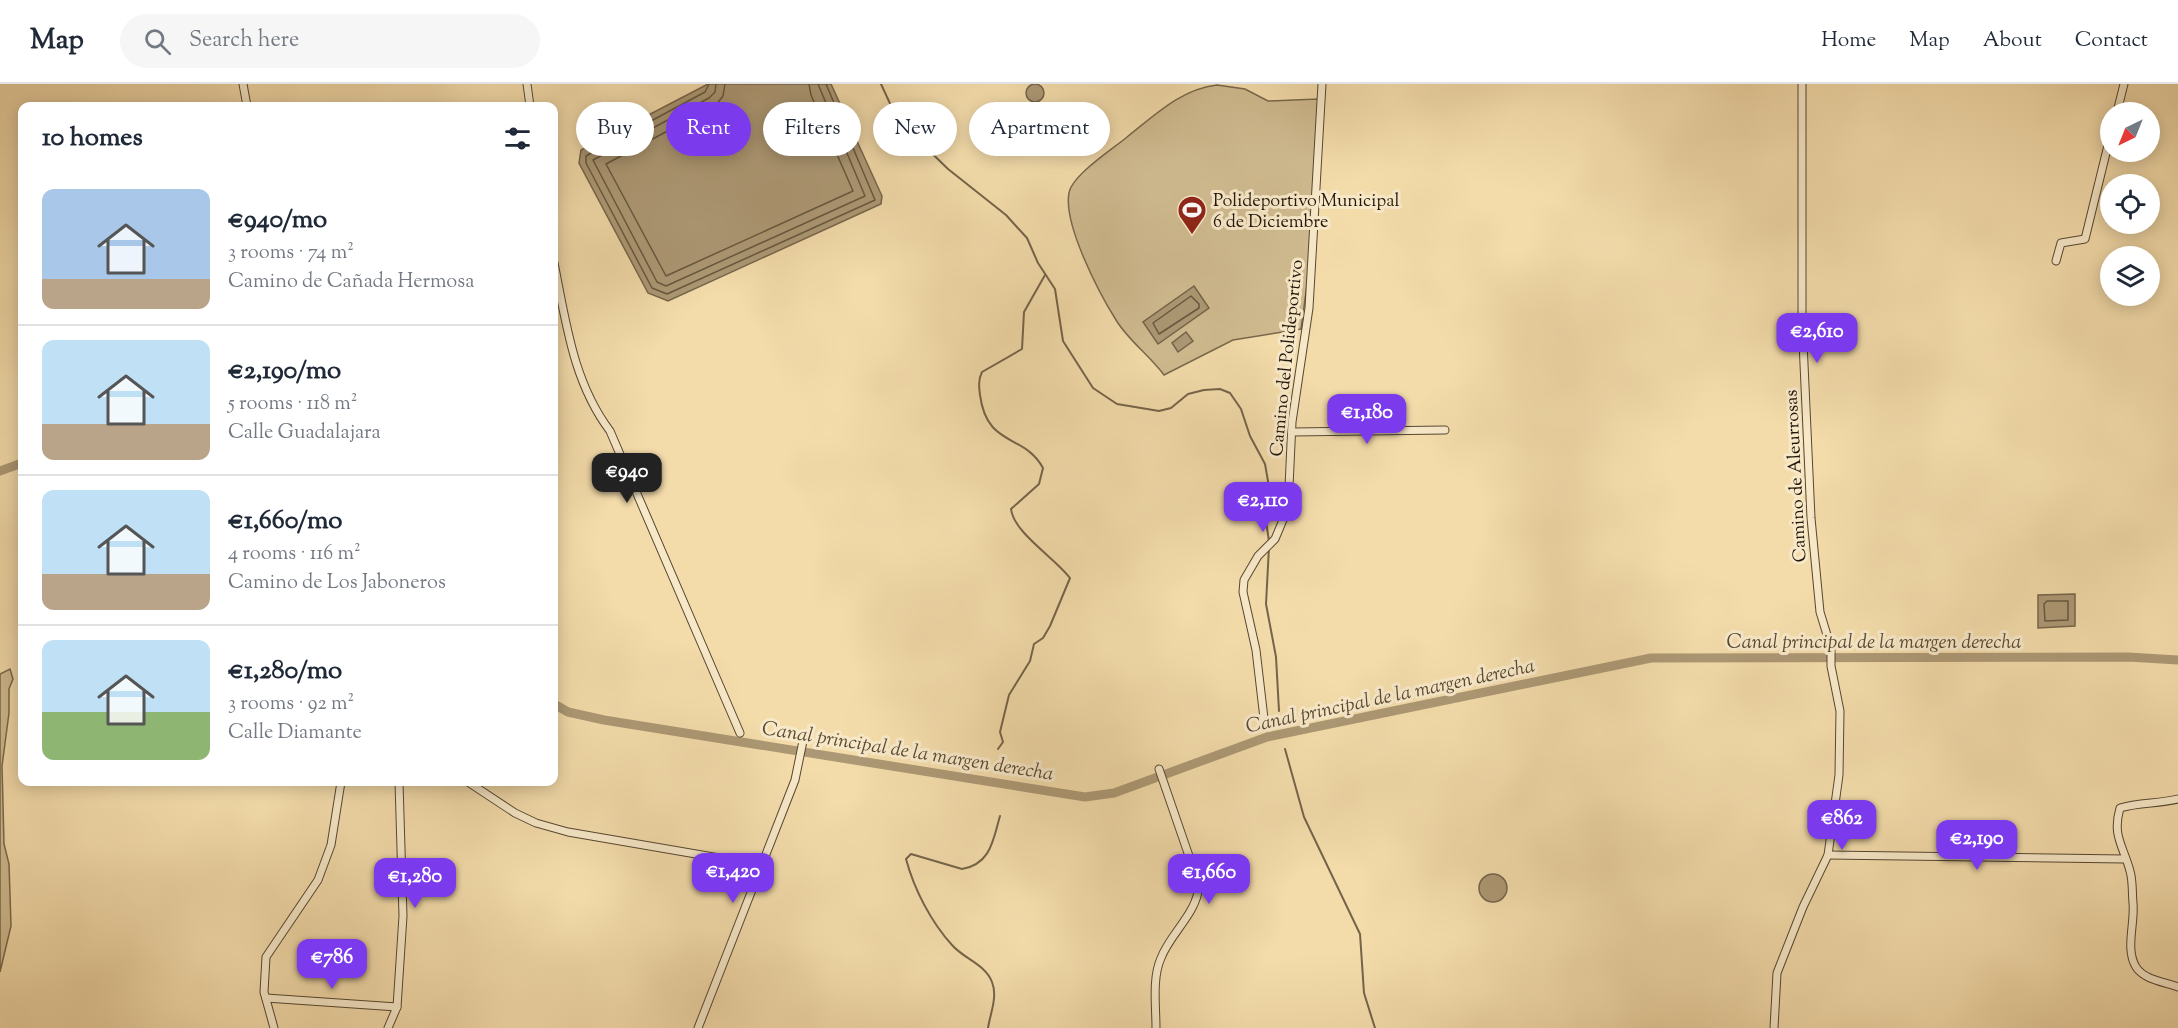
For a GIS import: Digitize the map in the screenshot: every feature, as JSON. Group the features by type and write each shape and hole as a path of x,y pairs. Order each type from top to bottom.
{"street":[{"path":"243,84 246,102"},
{"path":"527,84 529,102"},
{"name":"Camino del Polideportivo","path":"1265,727 1256,650 1243,592 1244,580 1258,556 1275,538 1288,508 1292,432 1309,308 1322,84"},
{"name":"Camino de Aleurrosas","path":"1774,1028 1774,998 1781,958 1828,855 1839,775 1840,711 1831,666 1831,650 1820,612 1811,518 1802,320 1803,84"},
{"path":"2120,102 2124,84"},
{"path":"2056,261 2061,243 2085,239 2104,162"},
{"path":"558,282 573,353 584,391 610,432 740,733"},
{"path":"1292,432 1445,430"},
{"path":"698,1028 795,780 802,743"},
{"path":"1156,1028 1157,968 1171,940 1197,901 1199,885 1159,770"},
{"path":"274,1028 266,998 266,957 318,880 331,845 340,786"},
{"path":"388,1028 397,1007 403,916 399,786"},
{"path":"474,786 515,813 536,823 568,832 760,865"},
{"path":"2178,799 2159,804 2135,803 2120,808 2117,820 2117,838 2130,871 2134,910 2131,957 2138,970 2148,977 2178,987"},
{"path":"1828,855 2125,859"},
{"path":"266,998 397,1007"}],"shaded area":[{"name":"Polideportivo Municipal 6 de Diciembre","path":"1217,85 1245,89 1268,101 1318,99 1308,277 1301,329 1233,340 1164,375 1121,327 1101,293 1084,258 1071,222 1069,193 1077,178 1103,156 1110,156 1110,150 1158,112 1180,97 1204,87"},
{"path":"10,669 13,679 9,689 9,713 2,766 4,844 9,864 11,926 0,972 0,674"}],"water":[{"path":"708,84 831,84 839,102 763,102 763,156 861,156 861,150 882,196 881,204 668,301 648,293 579,163 580,156 654,156 654,112 666,106 666,156 751,156 751,102 673,102"},
{"path":"1031,84 1039,84 1044,89 1044,97 1039,102 1031,102 1026,97 1026,89"},
{"path":"1194,286 1209,308 1158,344 1143,322"},
{"path":"1186,332 1193,341 1178,352 1172,343"},
{"path":"2075,594 2075,626 2038,628 2038,595"},
{"path":"1493,874 1503,878 1507,888 1503,898 1493,902 1483,898 1479,888 1483,878"}],"waterway":[{"path":"881,84 893,110 913,135 948,169 1006,215 1027,238 1038,263 1055,289 1063,341 1093,388 1117,404 1159,411 1171,408 1188,394 1220,389 1230,393 1241,409 1250,436 1265,464 1268,481 1265,515 1269,541"},
{"path":"998,749 1003,742 1000,732 1009,695 1030,661 1034,644 1043,638 1050,626 1070,578 1027,536 1014,518 1011,509 1039,484 1043,468 1026,449 998,432 990,424 984,412 979,381 982,372 1022,349 1024,312 1045,275"},
{"name":"Canal principal de la margen derecha","path":"0,471 18,464"},
{"path":"1269,547 1266,604 1276,657 1279,711"},
{"name":"Canal principal de la margen derecha","path":"558,706 568,712 604,720 1085,797 1114,793 1267,737 1651,658 2128,657 2178,660"},
{"path":"1285,749 1304,817 1360,934 1364,993 1375,1028"},
{"path":"988,1028 994,999 992,982 979,966 957,950 930,916 906,859 911,854 962,869 972,866 979,862 989,850 1000,816"}],"place":[{"name":"Polideportivo Municipal 6 de Diciembre","path":"1192,236"}]}
